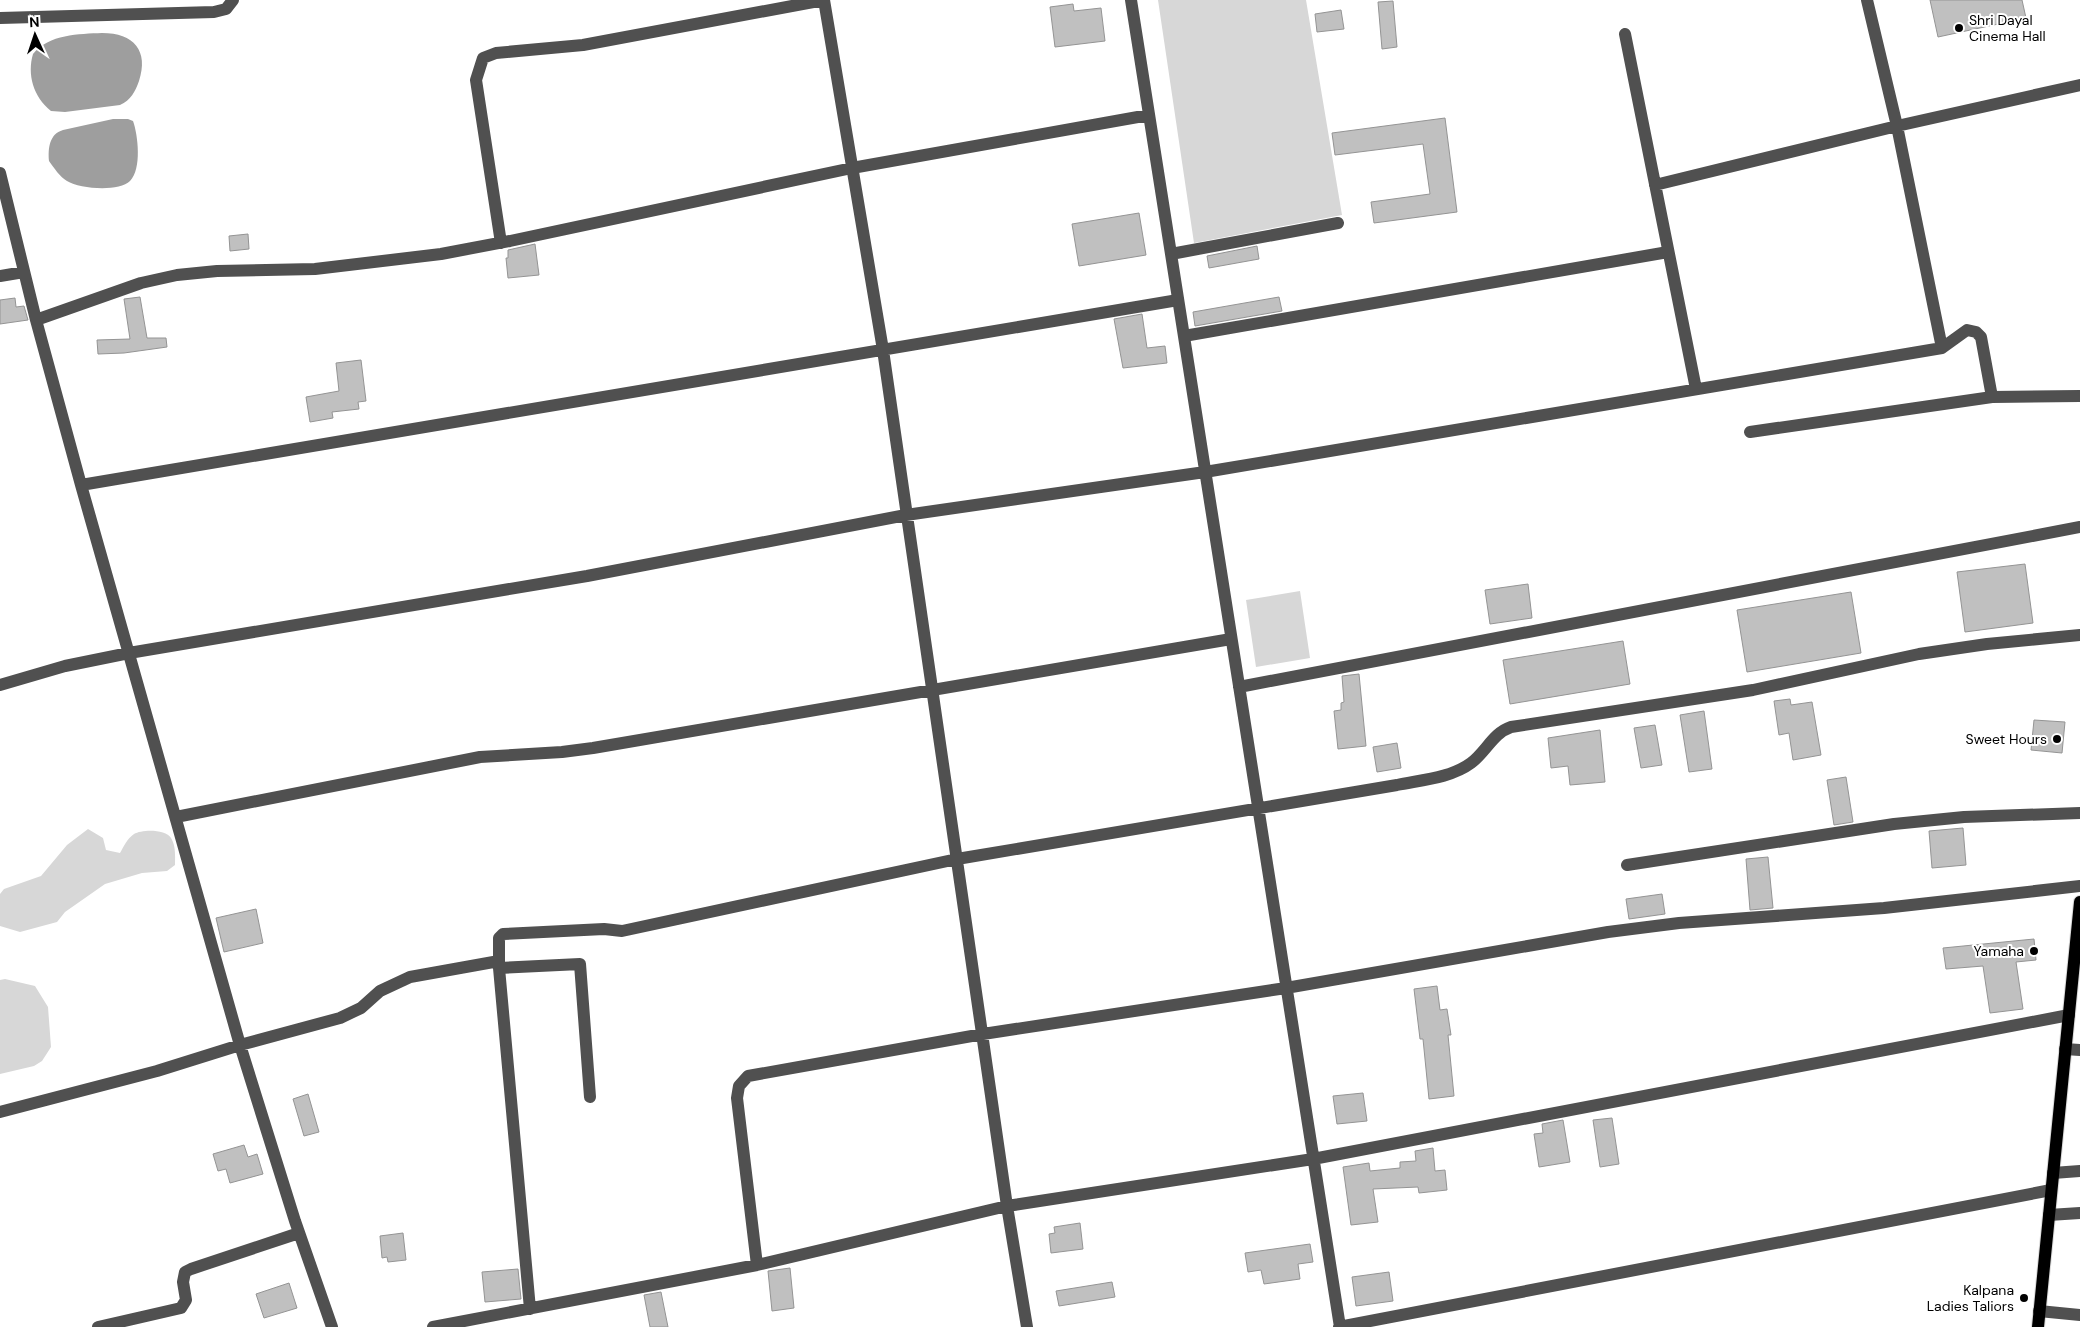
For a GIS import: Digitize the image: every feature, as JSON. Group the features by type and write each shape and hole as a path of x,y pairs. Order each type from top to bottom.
{"main road":[{"path":"2038,1327 2080,902"}],"street":[{"path":"0,18 214,12 226,9 233,0"},
{"path":"501,243 476,80 483,58 496,53 583,45 824,0 883,350 1007,1206 1027,1327"},
{"path":"1131,0 1340,1327 2051,1190"},
{"path":"1867,0 1897,126 1942,348"},
{"path":"1625,34 1696,389"},
{"path":"1655,185 2080,84"},
{"path":"36,320 141,284 178,275 218,271 315,269 441,254 501,243 852,168 1149,115"},
{"path":"0,172 36,320 81,485 240,1045 299,1233 332,1327"},
{"path":"1171,254 1338,223"},
{"path":"1184,336 1668,252"},
{"path":"0,276 24,272"},
{"path":"81,485 1178,300"},
{"path":"0,685 65,666 129,653 577,578 906,515 1205,472 1942,348 1967,330 1976,332 1981,337 1992,396"},
{"path":"1750,432 1992,396 2080,396"},
{"path":"1239,687 2080,527"},
{"path":"530,1309 499,964 499,938 503,934 604,929 622,932 957,859 1449,774 1472,763 1498,735 1512,727 1753,690 1919,654 1987,644 2080,635"},
{"path":"176,817 480,757 562,752 592,748 1232,639"},
{"path":"1627,866 1894,824 1964,817 2076,813"},
{"path":"757,1265 738,1098 739,1086 748,1076 983,1034 1286,988 1608,932 1679,923 1884,908 2080,886"},
{"path":"0,1112 157,1071 240,1045 344,1017 361,1008 380,991 410,978 499,964 580,964 590,1096"},
{"path":"433,1327 757,1265 1007,1206 1313,1159 2069,1015"},
{"path":"2065,1049 2080,1050"},
{"path":"2053,1173 2080,1172"},
{"path":"2049,1215 2077,1213"},
{"path":"98,1327 181,1308 186,1300 183,1282 185,1272 299,1233"},
{"path":"2040,1311 2080,1315"}],"shaded area":[{"path":"1158,0 1306,0 1342,215 1194,243"},
{"path":"102,33 123,36 136,46 142,61 142,70 136,89 127,101 120,105 65,112 51,111 40,99 33,85 31,62 33,54 47,42 65,36"},
{"path":"113,119 128,119 133,121 135,127 138,160 134,176 130,181 117,187 99,188 73,184 64,179 49,161 49,147 52,138 63,130"},
{"path":"1300,591 1310,658 1256,667 1246,600"},
{"path":"88,829 103,838 106,850 120,853 128,840 138,832 159,831 164,833 171,838 174,844 175,865 167,871 142,873 105,884 65,912 57,922 20,932 0,926 0,894 4,889 41,876 67,845"},
{"path":"5,979 35,986 48,1007 51,1047 42,1061 34,1066 0,1074 0,980"}],"building":[{"name":"Shri Dayal Cinema Hall","path":"1930,0 2022,0 2026,18 1938,37"},
{"path":"1393,1 1397,47 1382,49 1378,2"},
{"path":"1073,4 1074,11 1101,8 1105,41 1055,47 1050,7"},
{"path":"1341,10 1344,29 1317,32 1315,14"},
{"path":"1445,118 1457,212 1374,223 1371,202 1430,194 1423,144 1335,155 1332,133"},
{"path":"1139,213 1146,255 1079,266 1072,224"},
{"path":"248,234 249,249 230,251 229,236"},
{"path":"535,244 539,275 508,278 506,258 508,258 508,250"},
{"path":"1257,246 1259,259 1209,268 1207,256"},
{"path":"140,297 147,338 166,338 167,347 124,353 98,354 97,340 130,339 124,299"},
{"path":"1279,297 1282,311 1195,326 1193,312"},
{"path":"15,298 16,307 24,306 28,320 0,324 0,300"},
{"path":"1142,314 1147,348 1165,346 1167,363 1123,368 1114,319"},
{"path":"361,360 366,401 358,402 359,409 332,412 333,418 310,422 306,397 339,391 336,363"},
{"path":"2025,564 2033,623 1965,632 1957,572"},
{"path":"1528,584 1532,618 1490,624 1485,590"},
{"path":"1851,592 1861,653 1747,672 1737,610"},
{"path":"1623,641 1630,684 1510,704 1503,660"},
{"path":"1359,674 1366,746 1338,749 1334,711 1341,710 1341,703 1344,702 1342,676"},
{"path":"1790,699 1791,705 1812,702 1821,755 1793,760 1789,733 1779,735 1774,701"},
{"path":"1704,711 1712,769 1689,772 1680,715"},
{"path":"2034,720 2065,722 2062,753 2031,750"},
{"path":"1655,725 1662,765 1641,768 1634,728"},
{"path":"1600,730 1605,782 1570,785 1568,766 1551,768 1548,738"},
{"path":"1397,743 1401,768 1377,772 1373,747"},
{"path":"1846,777 1853,822 1834,825 1827,780"},
{"path":"1963,828 1966,865 1932,868 1929,831"},
{"path":"1768,857 1773,908 1750,910 1746,859"},
{"path":"1662,894 1665,914 1629,919 1626,899"},
{"path":"256,909 263,943 224,952 216,918"},
{"path":"2034,939 2036,960 2016,962 2023,1009 1990,1013 1983,966 1946,969 1943,948"},
{"path":"1437,986 1440,1010 1447,1009 1451,1035 1448,1035 1454,1096 1429,1099 1423,1039 1420,1039 1414,989"},
{"path":"1363,1093 1367,1121 1337,1124 1333,1096"},
{"path":"308,1094 319,1132 304,1136 293,1099"},
{"path":"1612,1118 1619,1164 1600,1167 1593,1120"},
{"path":"1563,1120 1570,1162 1539,1167 1534,1134 1543,1133 1542,1124"},
{"path":"244,1145 248,1157 257,1154 263,1174 230,1183 226,1169 218,1171 213,1154"},
{"path":"1433,1148 1435,1171 1445,1170 1447,1190 1419,1193 1418,1187 1373,1189 1378,1222 1351,1225 1343,1167 1369,1163 1370,1171 1400,1168 1400,1162 1416,1161 1415,1151"},
{"path":"1080,1223 1083,1249 1051,1253 1049,1234 1055,1233 1054,1227"},
{"path":"403,1233 406,1260 388,1262 387,1257 382,1258 380,1236"},
{"path":"1310,1244 1313,1262 1298,1264 1300,1279 1264,1284 1261,1270 1248,1272 1245,1253"},
{"path":"790,1268 794,1308 772,1311 768,1271"},
{"path":"518,1269 521,1299 485,1302 482,1272"},
{"path":"1389,1272 1393,1301 1356,1306 1352,1277"},
{"path":"1112,1282 1115,1297 1059,1306 1056,1291"},
{"path":"289,1283 297,1308 264,1318 256,1294"},
{"path":"661,1292 668,1327 650,1327 644,1295"}],"place":[{"name":"Shri Dayal Cinema Hall","path":"1959,28"},
{"name":"Sweet Hours","path":"2057,739"},
{"name":"Yamaha","path":"2034,951"},
{"name":"Kalpana Ladies Taliors","path":"2024,1298"}]}
